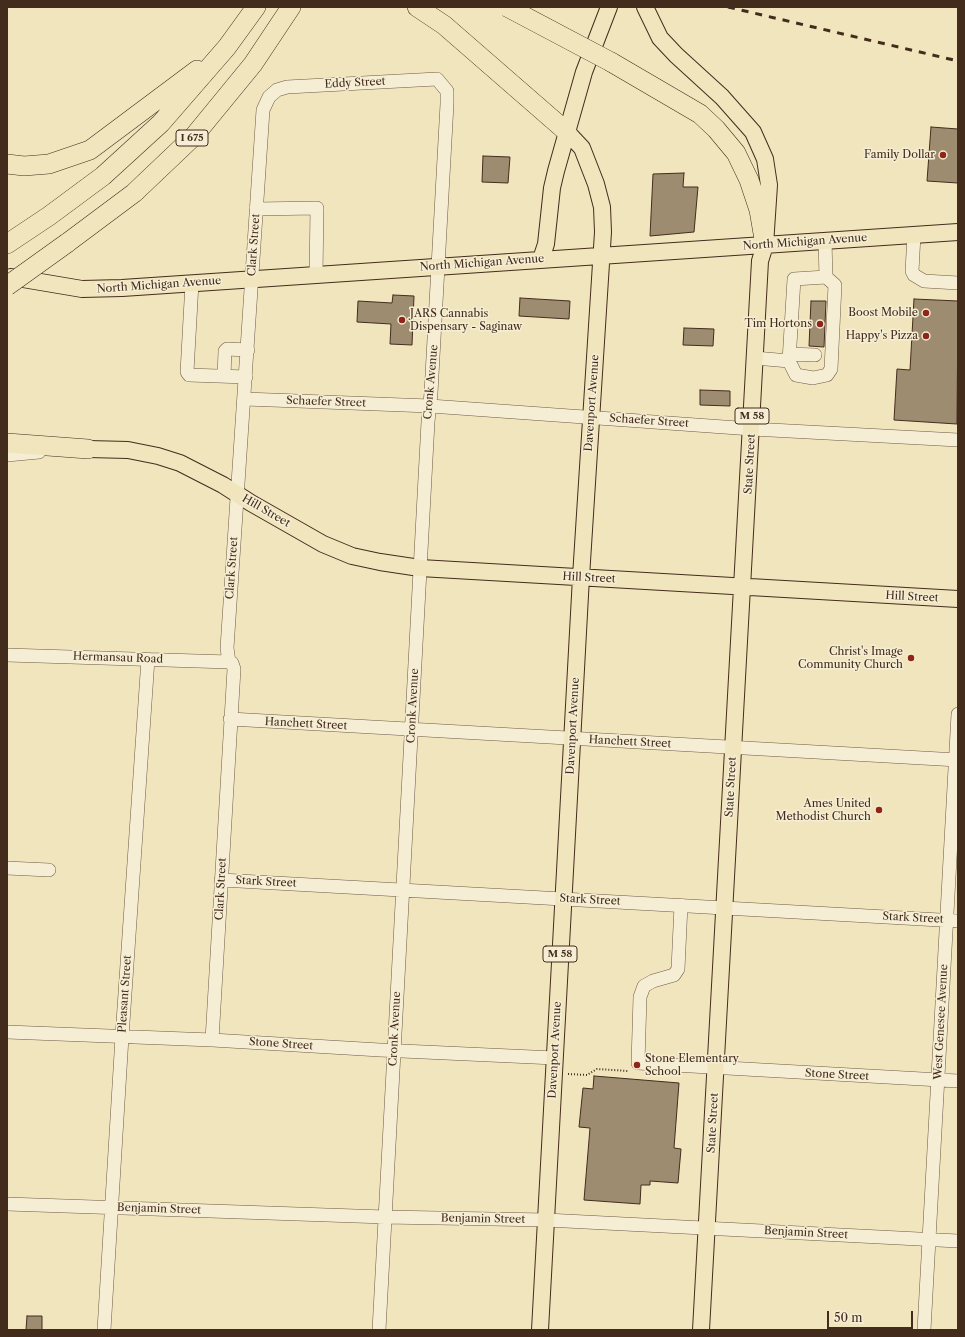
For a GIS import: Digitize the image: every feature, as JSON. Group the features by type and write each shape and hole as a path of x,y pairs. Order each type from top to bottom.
{"highway":[{"name":"I 675","path":"7,244 49,216 103,176 161,123 227,48 256,7"},
{"name":"I 675","path":"7,286 134,193 194,136 253,64 291,7"},
{"path":"417,7 444,25 567,132"},
{"path":"507,7 611,62 700,114 716,128 736,154 749,180 759,210 765,245"},
{"path":"7,164 24,166 49,164 90,150 227,48"},
{"path":"7,443 88,449"}],"main road":[{"path":"541,259 548,232 552,188 567,132 584,72 609,7"},
{"name":"State Street","path":"645,7 660,38 689,68 722,97 753,132 765,159 769,186 765,245 760,261 752,429 701,1330"},
{"name":"Davenport Avenue","path":"540,1330 581,577 602,256 602,207 596,184 582,148 567,132"},
{"name":"North Michigan Avenue","path":"7,276 82,289 316,276 541,259 958,232"},
{"path":"88,449 128,450 158,456 202,474 237,494"},
{"name":"Hill Street","path":"237,494 323,544 352,556 420,568 743,588 958,599"}],"street":[{"name":"Eddy Street","path":"269,96 277,90 287,87 430,78 437,79 442,83"},
{"name":"Cronk Avenue","path":"379,1330 420,568 439,266 447,104 447,91 442,83"},
{"name":"Clark Street","path":"212,1040 234,666 229,662 227,648 245,399 263,110 269,96"},
{"path":"256,209 318,208 316,276"},
{"path":"914,235 912,271 914,275 924,281 958,283"},
{"path":"825,241 826,277"},
{"path":"826,277 835,285 831,369 827,375 813,378 796,376 789,358 794,279 826,277"},
{"path":"192,283 187,372 189,375 246,377"},
{"path":"224,376 225,351 227,349 248,350"},
{"path":"755,358 789,358 815,355"},
{"name":"Schaefer Street","path":"245,399 430,406 752,429 958,440"},
{"path":"7,455 88,449"},
{"name":"Hermansau Road","path":"7,655 229,662"},
{"name":"Pleasant Street","path":"104,1330 122,1037 148,659"},
{"name":"West Genesee Avenue","path":"924,1330 930,1239 937,1080 952,921 958,714"},
{"name":"Hanchett Street","path":"230,719 957,760"},
{"path":"7,868 48,870"},
{"name":"Stark Street","path":"221,880 952,921"},
{"name":"Stone Street","path":"681,905 678,969 674,975 653,981 644,986 640,997 638,1063 958,1081"},
{"name":"Stone Street","path":"7,1032 212,1040 555,1058"},
{"name":"Benjamin Street","path":"7,1204 385,1217 546,1220 707,1227 958,1241"}],"path":[{"path":"568,1074 587,1075 596,1069 628,1070"}],"building":[{"name":"Family Dollar","path":"931,127 958,129 958,183 927,181"},
{"path":"483,156 510,157 508,183 482,182"},
{"path":"684,173 683,187 698,187 694,232 650,236 653,174"},
{"path":"393,295 414,296 412,345 390,344 391,324 357,322 358,301 392,303"},
{"path":"520,298 570,301 569,319 519,316"},
{"path":"914,299 958,301 957,424 894,420 897,369 910,370"},
{"name":"Tim Hortons","path":"811,301 826,301 824,347 809,346"},
{"path":"684,328 714,329 713,346 683,345"},
{"path":"700,390 730,391 730,406 700,405"},
{"path":"594,1076 679,1083 674,1148 681,1149 678,1183 650,1181 650,1185 641,1185 640,1204 584,1200 590,1128 579,1127 583,1088 593,1089"},
{"path":"27,1316 42,1316 42,1330 26,1330"}],"railway":[{"path":"728,7 958,61"}],"place":[{"name":"Family Dollar","path":"943,155"},
{"name":"Boost Mobile","path":"926,313"},
{"name":"JARS Cannabis Dispensary - Saginaw","path":"402,320"},
{"name":"Tim Hortons","path":"820,324"},
{"name":"Happy's Pizza","path":"926,336"},
{"name":"Christ's Image Community Church","path":"911,658"},
{"name":"Ames United Methodist Church","path":"879,810"},
{"name":"Stone Elementary School","path":"637,1065"}]}
